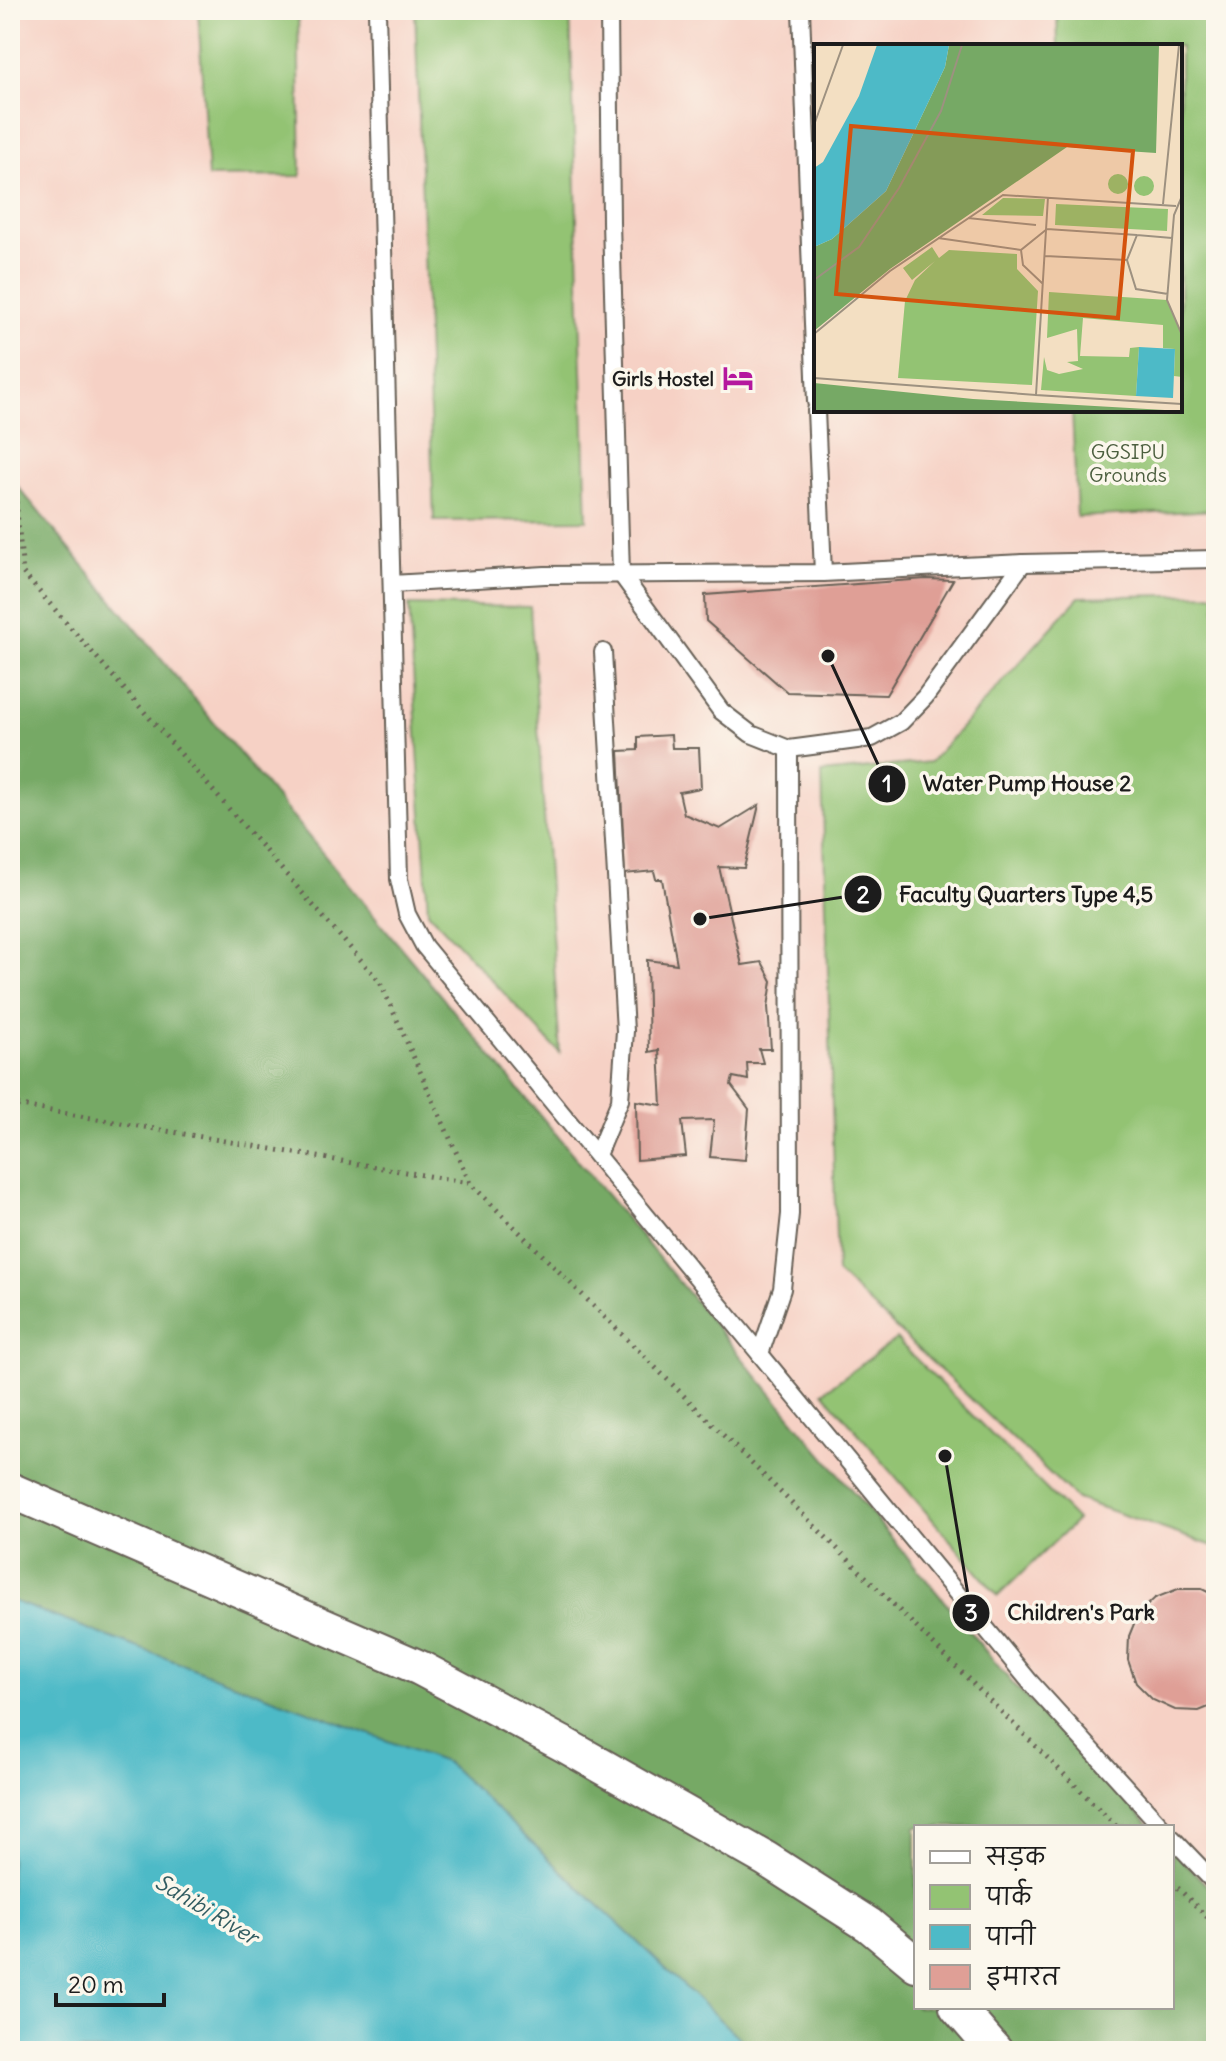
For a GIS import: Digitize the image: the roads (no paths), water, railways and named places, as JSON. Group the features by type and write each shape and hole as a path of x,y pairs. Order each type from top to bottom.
{"street":[{"path":"10,1490 433,1675 563,1744 766,1859 869,1925 914,1962"},
{"path":"959,2009 995,2051"}],"lane":[{"path":"377,10 399,879 407,914 424,946 1030,1682 1160,1825"},
{"path":"609,10 611,222 621,574 721,711 751,734 789,749 872,738 901,722 925,697 1023,563"},
{"path":"801,10 814,350"},
{"path":"816,412 823,573"},
{"path":"392,584 545,575 823,573 1023,563 1216,559"},
{"path":"597,1155 620,1100 625,1031 603,652"},
{"path":"760,1354 782,1289 790,1214 789,749"},
{"path":"1174,1840 1216,1884"}],"water":[{"name":"Sahibi River","path":"10,1600 447,1763 753,2051 10,2051"}],"place":[{"name":"Girls Hostel","path":"738,378"},
{"name":"Water Pump House 2","path":"828,656"},
{"name":"Faculty Quarters Type 4,5","path":"700,919"},
{"name":"Children's Park","path":"945,1456"}],"park label":[{"name":"GGSIPU Grounds","path":"1128,462"}]}
